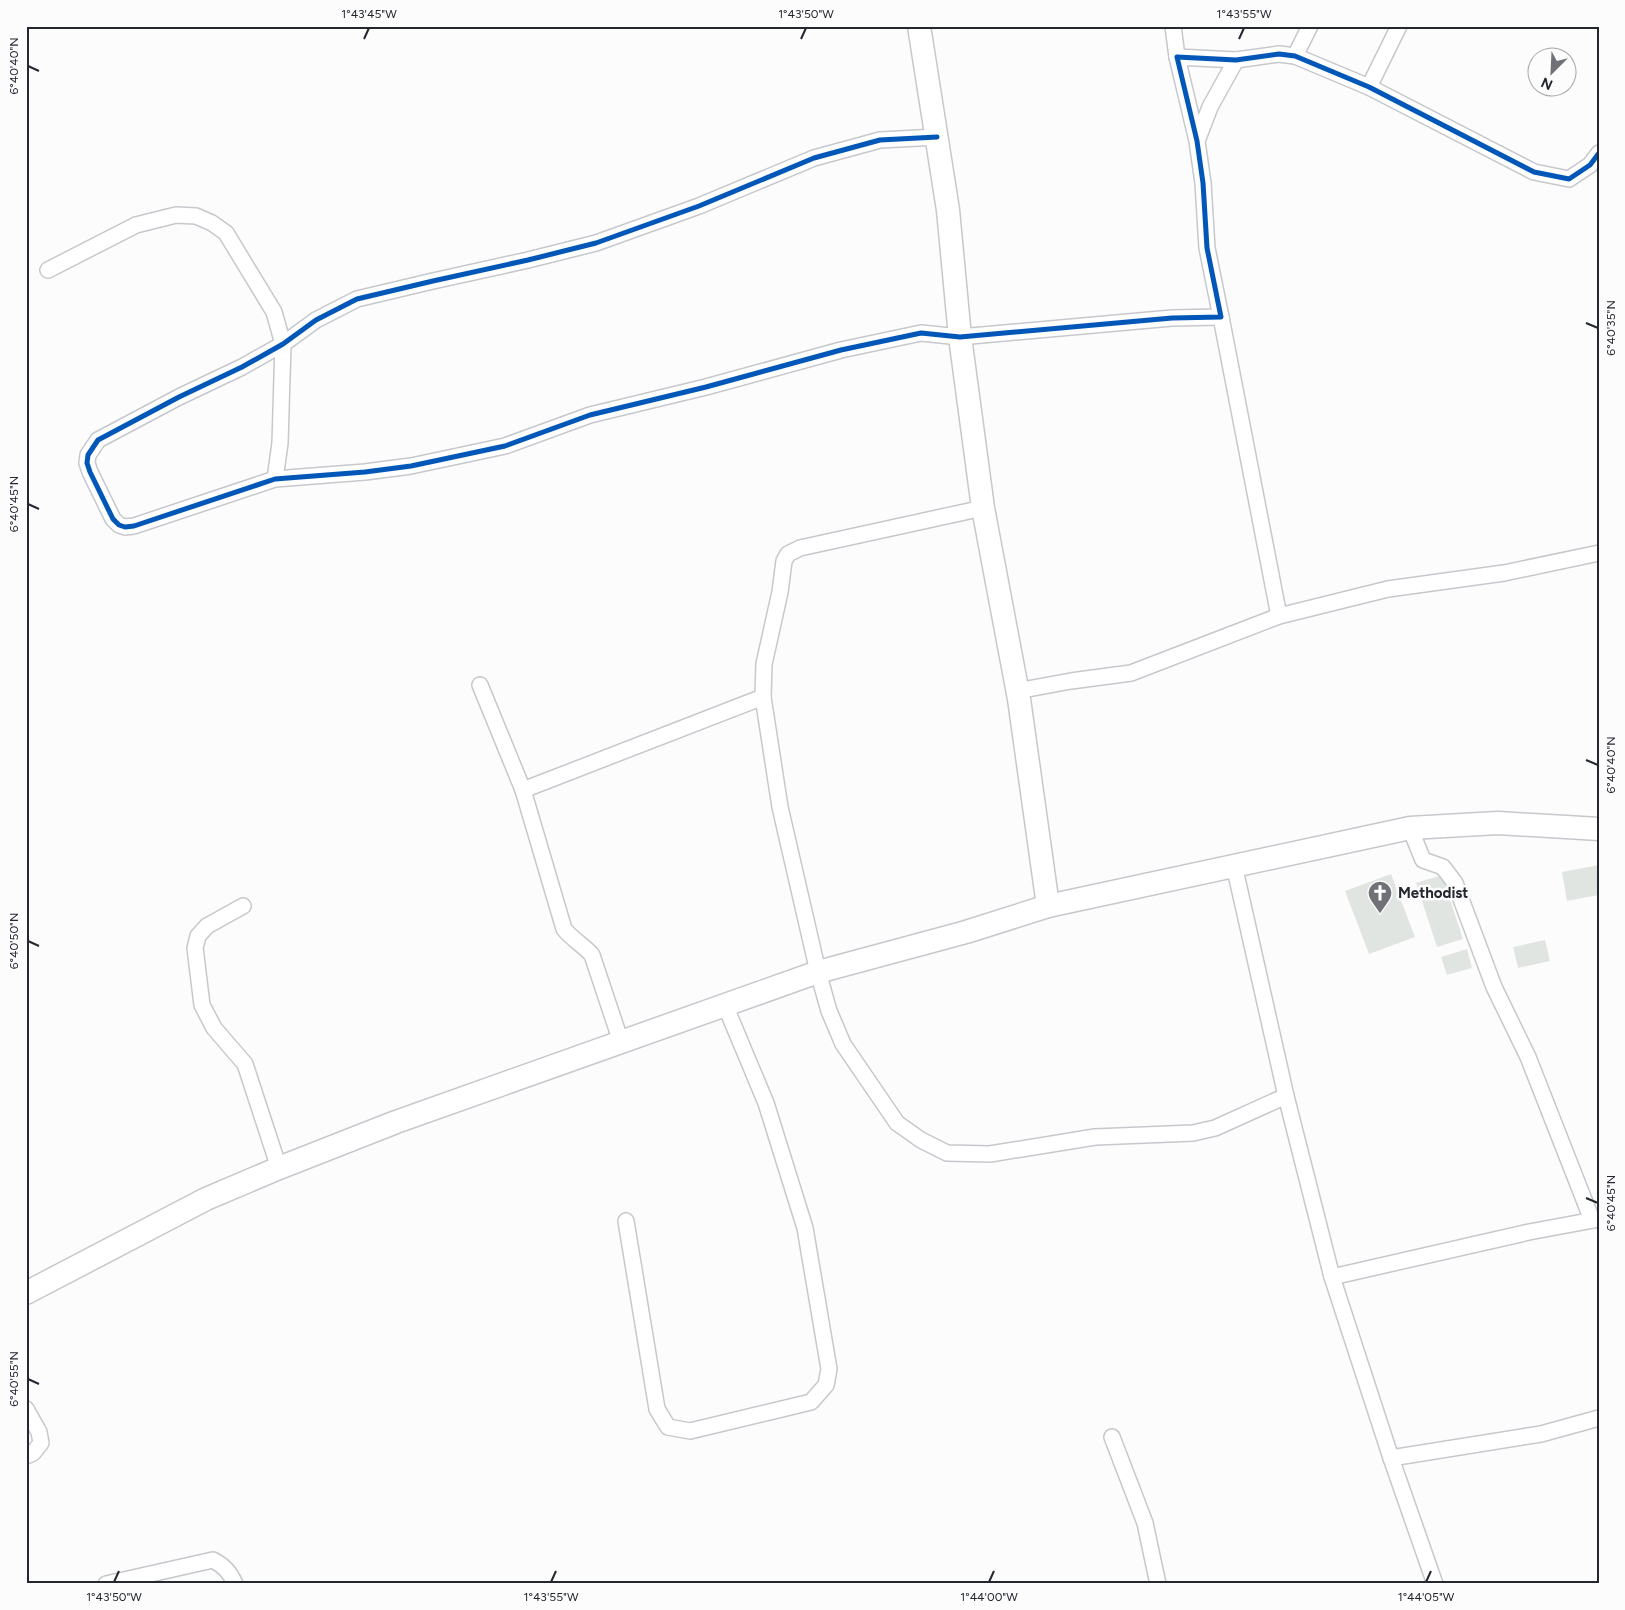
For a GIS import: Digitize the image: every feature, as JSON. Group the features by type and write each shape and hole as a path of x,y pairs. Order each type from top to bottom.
{"street":[{"path":"920,26 948,210 960,337 983,508 1017,691 1048,906"},
{"path":"1173,26 1177,57 1197,141 1207,248 1279,616"},
{"path":"1296,56 1310,26"},
{"path":"1369,87 1398,26"},
{"path":"1177,57 1236,60 1279,54 1296,56 1369,87 1534,172 1569,179 1590,165 1599,153"},
{"path":"1197,141 1210,107 1236,60"},
{"path":"937,137 880,140 842,150 814,158 699,206 596,243 357,299 316,320 283,344 242,367 179,397 98,440 88,455 87,463 90,472 112,519 125,527 134,526 275,479 365,472 411,466 505,446 590,415 706,387 841,350 921,333 960,337 1172,318 1221,318"},
{"path":"48,270 136,225 176,215 196,216 212,223 226,233 274,312 283,344 280,443 275,479"},
{"path":"983,508 800,548 788,554 784,561 780,592 764,664 763,697 780,807 818,972 829,1010 843,1044 897,1123 922,1140 947,1153 990,1154 1095,1137 1193,1134 1215,1128 1286,1096"},
{"path":"1017,691 1071,680 1131,673 1279,616 1388,590 1504,573 1599,553"},
{"path":"480,685 523,790 564,929 592,955 621,1042"},
{"path":"523,790 763,697"},
{"path":"26,1292 206,1199 279,1168 396,1122 818,972 1048,906 1410,828 1498,823 1599,829"},
{"path":"1332,1276 1595,1219 1528,1057 1494,987 1455,883 1443,867 1423,860 1410,828"},
{"path":"1234,866 1286,1096 1332,1276 1391,1458 1436,1584"},
{"path":"243,906 207,926 198,936 195,948 202,1005 214,1028 245,1064 279,1168"},
{"path":"626,1221 657,1409 668,1427 690,1431 811,1402 826,1385 830,1368 805,1228 766,1103 725,1005"},
{"path":"26,1409 39,1432 41,1443 33,1453 26,1456"},
{"path":"1391,1458 1541,1434 1599,1418"},
{"path":"1112,1437 1145,1523 1158,1584"},
{"path":"106,1584 213,1560 222,1565 230,1574 234,1584"}],"building":[{"path":"1599,865 1599,895 1567,901 1562,872"},
{"name":"Methodist","path":"1391,874 1415,937 1369,954 1345,891"},
{"path":"1442,875 1463,939 1437,947 1416,883"},
{"path":"1545,940 1550,961 1518,968 1513,947"},
{"path":"1467,949 1472,968 1447,975 1441,957"}],"cycle path":[{"path":"937,137 880,140 814,158 699,206 596,243 357,299 316,320 283,344 242,367 179,397 98,440 88,455 87,463 90,472 113,519 119,525 125,527 134,526 275,479 365,472 411,466 505,446 590,415 706,387 841,350 921,333 960,337 1172,318 1221,317 1207,248 1203,183 1197,141 1177,57 1236,60 1279,54 1295,56 1369,87 1534,172 1569,179 1590,165 1599,153"}],"place":[{"name":"Methodist","path":"1380,914"}]}
